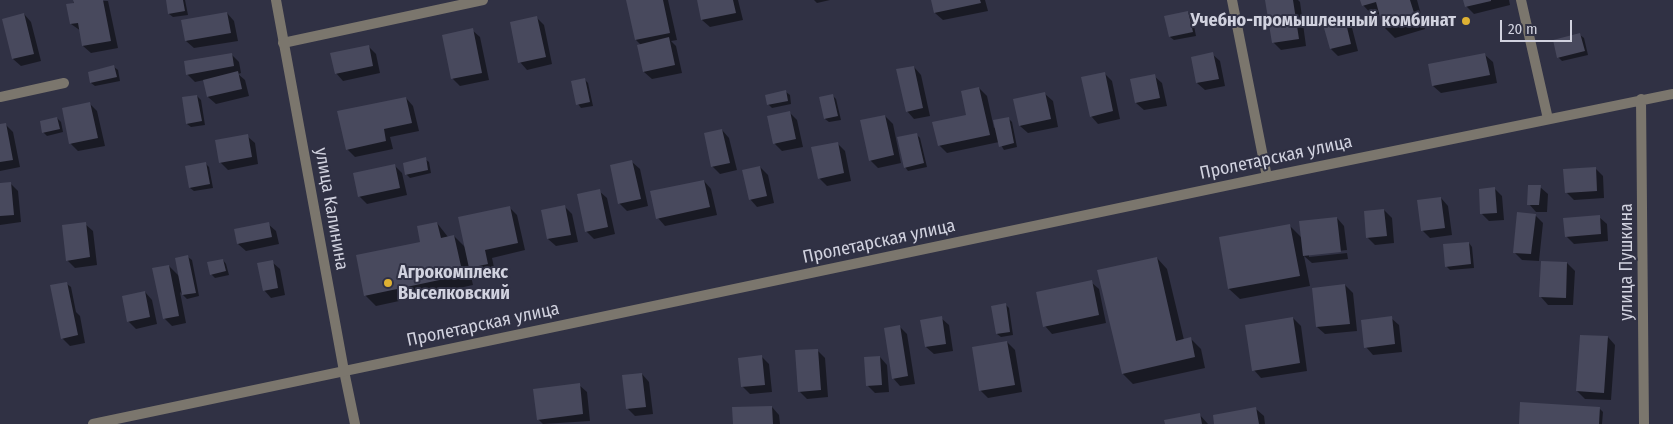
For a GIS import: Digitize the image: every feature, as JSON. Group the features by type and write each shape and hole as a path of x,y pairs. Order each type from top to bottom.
{"street":[{"name":"улица Калинина","path":"276,0 355,424"},
{"path":"284,42 483,0"},
{"path":"1232,0 1267,177"},
{"path":"1521,0 1548,119"},
{"path":"0,96 64,82"},
{"name":"Пролетарская улица","path":"93,424 1267,177 1641,99 1673,94"},
{"name":"улица Пушкина","path":"1641,99 1644,424"}],"building":[{"path":"73,0 103,0 111,41 82,46 78,23 70,24 66,4 74,3"},
{"path":"166,0 183,0 185,11 168,14"},
{"path":"626,0 663,0 670,33 635,40"},
{"path":"697,0 733,0 736,13 701,20"},
{"path":"931,0 980,0 981,3 934,13"},
{"path":"1265,0 1293,0 1299,39 1272,43"},
{"path":"1360,0 1410,0 1416,19 1383,28 1376,2 1362,6"},
{"path":"1463,0 1491,0 1491,1 1465,7"},
{"path":"1188,11 1193,32 1169,37 1164,16"},
{"path":"227,12 231,33 185,41 181,20"},
{"path":"24,13 34,54 12,59 2,19"},
{"path":"1344,15 1351,44 1330,49 1322,21"},
{"path":"537,16 546,57 518,63 510,22"},
{"path":"473,28 482,73 451,79 442,35"},
{"path":"1580,33 1585,51 1557,58 1553,40"},
{"path":"669,37 675,65 643,72 637,45"},
{"path":"369,45 373,66 335,74 330,53"},
{"path":"1213,52 1219,79 1196,83 1191,57"},
{"path":"232,53 234,66 186,75 184,61"},
{"path":"1485,53 1490,75 1432,86 1428,64"},
{"path":"114,65 117,77 90,83 88,72"},
{"path":"914,66 923,108 906,112 896,69"},
{"path":"238,71 242,89 207,97 203,80"},
{"path":"1105,72 1113,111 1090,117 1081,77"},
{"path":"1155,74 1160,98 1135,103 1130,79"},
{"path":"585,78 590,102 576,105 571,81"},
{"path":"979,87 990,135 938,146 932,122 966,115 961,91"},
{"path":"786,90 788,101 767,105 765,95"},
{"path":"1045,92 1051,119 1019,126 1013,99"},
{"path":"833,94 838,116 824,119 819,97"},
{"path":"197,95 202,121 186,124 182,97"},
{"path":"406,97 412,123 384,129 386,141 346,150 337,111"},
{"path":"90,102 98,138 69,144 62,108"},
{"path":"790,111 796,139 773,144 767,116"},
{"path":"885,115 894,155 869,161 860,120"},
{"path":"57,117 60,129 42,133 40,121"},
{"path":"1009,117 1014,143 999,147 993,120"},
{"path":"6,123 13,160 0,162 0,124"},
{"path":"722,129 730,163 711,167 704,133"},
{"path":"917,133 924,163 904,168 897,137"},
{"path":"248,134 252,157 219,163 215,140"},
{"path":"838,142 844,173 818,179 811,147"},
{"path":"426,157 428,170 405,175 403,163"},
{"path":"632,160 641,199 618,204 610,165"},
{"path":"206,162 210,184 189,188 185,166"},
{"path":"395,164 400,188 358,197 353,173"},
{"path":"760,166 767,196 749,200 742,170"},
{"path":"1596,167 1597,191 1565,193 1563,169"},
{"path":"704,180 710,207 656,219 650,191"},
{"path":"11,182 14,215 0,216 0,183"},
{"path":"1528,185 1541,185 1539,205 1527,205"},
{"path":"1495,187 1497,213 1480,214 1479,189"},
{"path":"600,189 608,227 585,232 577,194"},
{"path":"1441,197 1445,228 1421,231 1417,200"},
{"path":"565,205 571,235 547,239 541,210"},
{"path":"510,206 518,243 485,250 488,264 469,268 458,217"},
{"path":"1384,209 1387,236 1366,238 1364,211"},
{"path":"1517,212 1536,214 1531,254 1513,253"},
{"path":"1600,215 1601,234 1565,237 1563,218"},
{"path":"1337,217 1341,252 1303,256 1299,221"},
{"path":"86,222 90,257 66,261 62,225"},
{"path":"269,222 272,237 237,244 234,229"},
{"path":"437,222 441,238 454,235 463,275 364,296 356,255 420,242 417,226"},
{"path":"1290,224 1300,276 1228,289 1219,237"},
{"path":"1469,242 1471,264 1445,267 1443,244"},
{"path":"188,255 196,293 182,295 175,258"},
{"path":"1157,257 1176,341 1191,337 1195,357 1122,374 1097,270"},
{"path":"223,259 226,271 210,275 207,262"},
{"path":"273,260 278,288 263,291 257,263"},
{"path":"1541,261 1567,262 1566,298 1539,297"},
{"path":"169,265 179,316 163,319 152,268"},
{"path":"1092,280 1099,315 1043,327 1036,292"},
{"path":"67,282 78,335 61,339 50,285"},
{"path":"1345,284 1350,324 1316,327 1312,288"},
{"path":"145,291 150,317 127,322 122,296"},
{"path":"1006,303 1010,332 996,334 991,306"},
{"path":"942,316 946,344 925,347 920,320"},
{"path":"1392,316 1395,344 1364,348 1361,320"},
{"path":"1293,317 1300,363 1252,371 1245,325"},
{"path":"900,325 908,376 892,379 884,328"},
{"path":"1580,335 1608,336 1604,393 1576,391"},
{"path":"1007,341 1015,385 979,391 972,347"},
{"path":"818,349 821,390 798,392 795,350"},
{"path":"762,355 765,385 741,387 738,358"},
{"path":"880,356 882,385 866,386 864,357"},
{"path":"642,373 646,407 626,409 622,375"},
{"path":"580,383 583,414 537,420 533,389"},
{"path":"1520,402 1600,407 1599,424 1519,424"},
{"path":"772,406 773,424 733,424 732,407"},
{"path":"1256,407 1259,424 1214,424 1213,415"},
{"path":"1200,413 1202,424 1165,424 1164,420"}],"place":[{"name":"Учебно-промышленный комбинат","path":"1466,21"},
{"name":"Агрокомплекс Выселковский","path":"388,283"}]}
